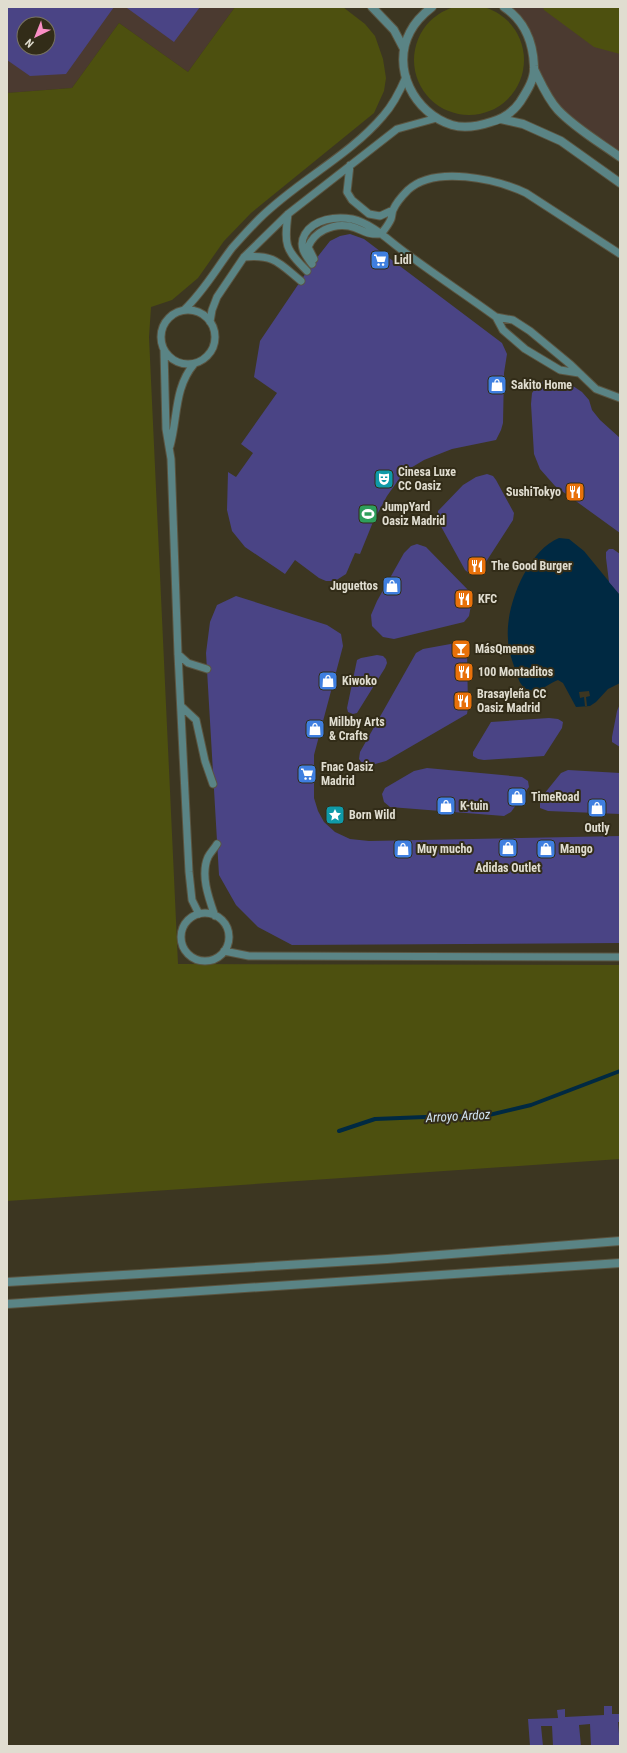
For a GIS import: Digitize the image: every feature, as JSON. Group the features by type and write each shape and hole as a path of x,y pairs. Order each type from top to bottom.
{"street":[{"path":"372,7 394,30 404,50"},
{"path":"432,7 420,18 410,32 404,50 406,77 414,97 424,108 437,118 453,125 477,127 501,119 517,106 529,89 534,69 534,49 527,30 515,10 504,7"},
{"path":"534,69 543,89 557,109 574,124 620,157"},
{"path":"501,119 523,124 561,141 620,183"},
{"path":"7,1282 387,1259 620,1241"},
{"path":"7,1304 620,1263"}],"lane":[{"path":"194,364 176,362 169,357 164,350 161,342 161,333 169,318 184,310 204,289 232,248 259,219 279,201 365,135 384,116 395,100 406,77"},
{"path":"210,322 212,310 217,297 244,257 288,214 396,129 437,118"},
{"path":"350,165 347,192 352,200 369,214 380,216 393,210"},
{"path":"381,234 391,219 393,210 408,190 421,181 438,177 458,177 495,182 526,193 620,254"},
{"path":"288,214 286,244 292,256 307,271"},
{"path":"314,262 308,247 310,240 323,230 337,226 349,226 370,235 381,234 404,253 496,317 513,320 530,331 547,344 596,389 620,398"},
{"path":"244,257 259,256 272,258 301,281"},
{"path":"170,448 180,387 186,373 194,364 207,356 214,343 214,328 210,322 203,315 194,311 184,310"},
{"path":"496,317 503,330 525,349 560,370 579,373"},
{"path":"164,350 166,429 170,448 178,654 189,872 192,900 199,914"},
{"path":"178,654 188,663 207,669"},
{"path":"181,706 196,720 213,784"},
{"path":"215,916 209,899 205,876 208,858 217,844"},
{"path":"199,914 215,916 222,921 226,928 228,944 219,956 204,961 197,960 190,956 182,944 181,936 183,928 186,922 199,914"},
{"path":"224,951 249,956 620,957"}],"shaded area":[{"path":"469,5 490,9 508,21 520,39 524,60 520,81 508,99 490,111 469,115 448,111 430,99 418,81 414,60 418,39 430,21 448,9"},
{"path":"7,7 235,7 188,72 119,23 72,88 7,93"},
{"path":"235,7 343,7 365,24 375,36 383,59 386,78 384,91 374,113 251,213 224,241 198,278 172,300 151,307 149,337 178,964 620,965 620,1159 7,1201 7,93 72,88 119,23 188,72"},
{"path":"504,7 620,7 620,157 574,124 542,87 527,30"},
{"path":"543,7 620,7 620,54 594,47 544,10"}],"water":[{"path":"559,538 569,539 584,551 620,595 620,683 608,689 596,702 590,706 576,707 563,683 558,680 534,691 527,689 518,679 511,658 508,639 508,626 514,596 520,581 537,555 547,545"}],"pier":[{"path":"589,691 590,696 586,697 587,706 585,706 584,697 580,698 579,692"}],"building":[{"path":"7,7 114,7 66,74 30,76 7,60"},
{"path":"200,7 174,42 127,8"},
{"path":"350,234 364,239 502,343 507,354 504,373 503,423 496,440 452,449 424,460 404,472 387,496 373,522 360,554 355,553 346,574 335,581 326,581 319,578 295,560 285,574 245,547 232,531 227,510 228,472 236,477 253,453 241,444 277,393 254,377 260,341 312,264 330,241 340,236"},
{"path":"545,380 570,384 582,392 589,400 592,410 600,420 620,438 620,533 555,486 540,469 534,454 531,404 532,393 538,385"},
{"path":"487,474 493,476 496,480 514,513 513,520 482,568 478,573 471,575 465,570 438,521 438,511 463,485 476,477"},
{"path":"417,544 426,547 472,594 469,616 464,622 394,639 383,637 372,626 371,615 377,601 404,553 411,546"},
{"path":"609,549 613,549 620,554 620,595 609,582 606,552"},
{"path":"236,596 327,625 341,634 343,646 314,755 314,798 318,811 324,822 335,832 350,839 369,841 620,836 620,943 292,945 258,927 236,905 219,875 206,653 210,622 217,605"},
{"path":"456,643 465,645 467,650 467,714 386,761 368,766 362,763 359,759 360,752 416,653 423,649"},
{"path":"377,655 383,656 386,659 387,663 385,668 357,713 353,714 348,712 347,708 357,660"},
{"path":"620,704 620,747 612,742 612,737 617,711"},
{"path":"549,718 558,719 563,722 562,728 544,756 484,760 473,756 473,752 491,722"},
{"path":"427,768 522,777 528,781 529,787 511,812 504,816 390,807 384,802 382,794 385,788 414,771"},
{"path":"568,770 620,773 620,814 548,811 540,808 540,799 561,773"},
{"path":"604,1706 612,1706 612,1714 620,1714 620,1722 618,1722 620,1746 591,1746 590,1724 579,1725 581,1746 553,1746 552,1726 541,1726 543,1746 530,1746 528,1719 558,1718 557,1710 565,1709 565,1717 604,1715"}],"waterway":[{"name":"Arroyo Ardoz","path":"339,1131 375,1119 485,1116 531,1105 620,1071"}],"place":[{"name":"Lidl","path":"380,260"},
{"name":"Sakito Home","path":"497,385"},
{"name":"Cinesa Luxe CC Oasiz","path":"384,479"},
{"name":"SushiTokyo","path":"575,492"},
{"name":"JumpYard Oasiz Madrid","path":"368,514"},
{"name":"The Good Burger","path":"477,566"},
{"name":"Juguettos","path":"392,586"},
{"name":"KFC","path":"464,599"},
{"name":"MásQmenos","path":"461,649"},
{"name":"100 Montaditos","path":"464,672"},
{"name":"Kiwoko","path":"328,681"},
{"name":"Brasayleña CC Oasiz Madrid","path":"463,701"},
{"name":"Milbby Arts & Crafts","path":"315,729"},
{"name":"Fnac Oasiz Madrid","path":"307,774"},
{"name":"TimeRoad","path":"517,797"},
{"name":"K-tuin","path":"446,806"},
{"name":"Outly","path":"597,808"},
{"name":"Born Wild","path":"335,815"},
{"name":"Adidas Outlet","path":"508,848"},
{"name":"Muy mucho","path":"403,849"},
{"name":"Mango","path":"546,849"}]}
